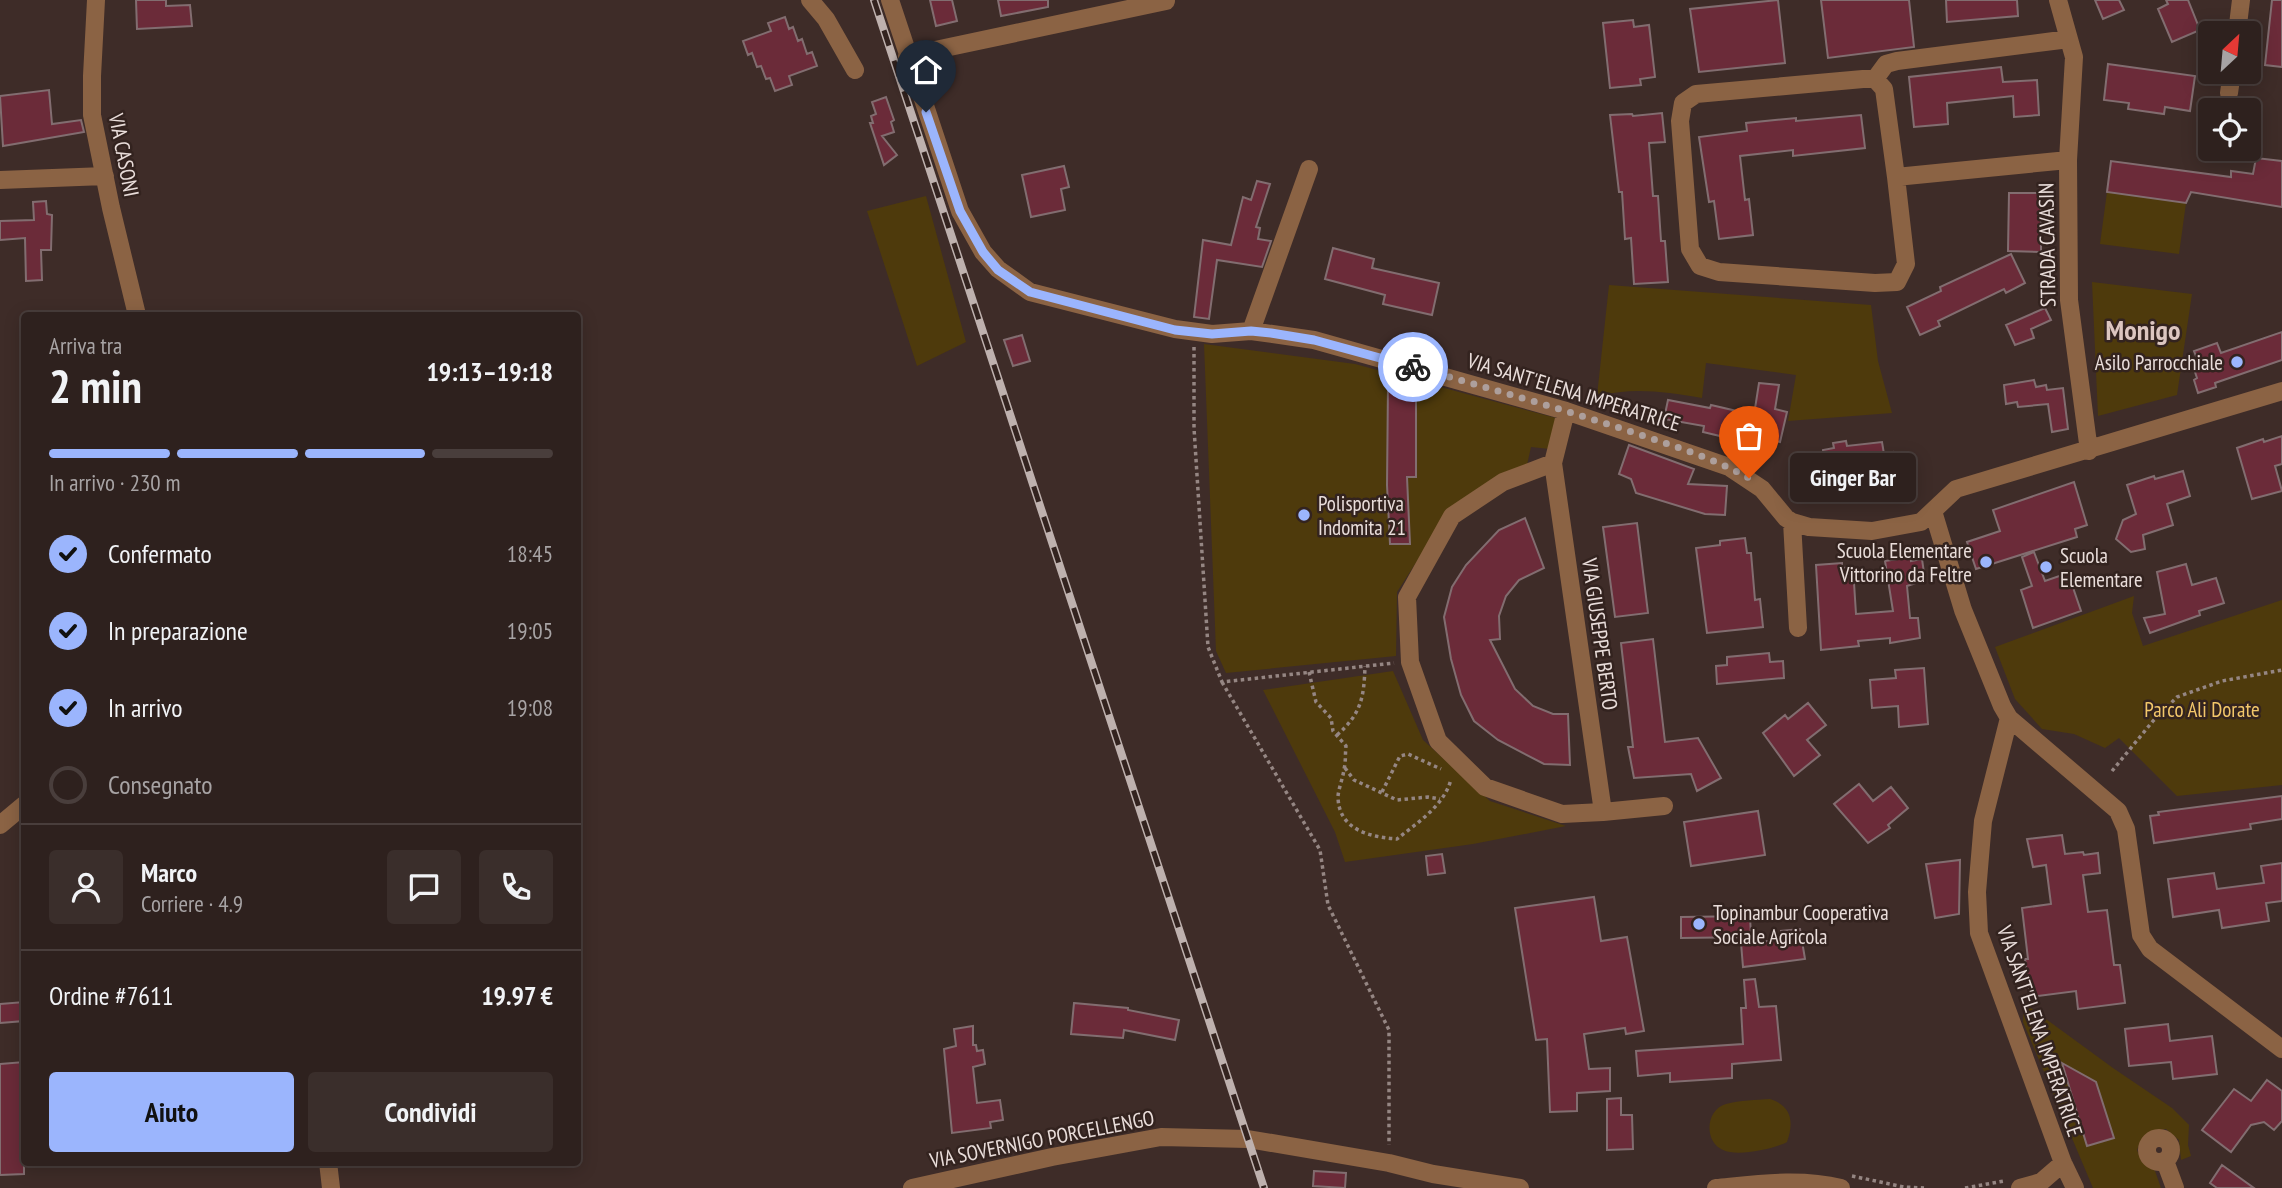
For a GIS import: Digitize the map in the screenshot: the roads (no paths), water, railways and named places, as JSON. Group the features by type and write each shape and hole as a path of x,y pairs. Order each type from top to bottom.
{"street":[{"name":"VIA CASONI","path":"96,0 92,115 136,312"},
{"path":"810,0 826,19 855,70"},
{"name":"VIA SANT'ELENA IMPERATRICE","path":"890,0 960,211 983,252 998,270 1030,292 1193,332 1251,331 1314,340 1566,411 1729,467 1762,489 1792,522"},
{"name":"STRADA CAVASIN","path":"2058,0 2074,57 2068,160 2069,300 2089,451"},
{"path":"2239,21 2242,0"},
{"path":"907,56 1166,1"},
{"path":"1875,79 1886,64 1897,61 2068,39"},
{"path":"1875,79 1884,89 1906,264 1898,282 1875,283 1719,272 1700,267 1690,249 1681,121 1683,103 1696,94 1875,79"},
{"path":"2229,93 2230,84"},
{"path":"1896,177 2068,160"},
{"path":"1251,331 1310,169"},
{"path":"0,180 105,176"},
{"path":"1798,628 1792,522 1809,527 1872,531 1914,525 1956,489 2282,391"},
{"name":"VIA GIUSEPPE BERTO","path":"1566,411 1553,463 1603,812"},
{"path":"1553,463 1503,482 1452,516 1407,597 1410,662 1438,741 1457,769 1485,787 1562,814 1664,806"},
{"path":"1933,511 1964,610 2009,718 2118,811 2126,830 2140,935 2150,949 2282,1049"},
{"name":"VIA SANT'ELENA IMPERATRICE","path":"2009,718 1983,821 1977,892 1979,933 2063,1163 2075,1188"},
{"path":"0,825 21,808"},
{"name":"VIA SOVERNIGO PORCELLENGO","path":"912,1188 1052,1157 1161,1137 1248,1139 1520,1188"},
{"path":"2165,1161 2175,1188"},
{"path":"2015,1184 2041,1182 2063,1163"},
{"path":"328,1166 331,1188"},
{"path":"1716,1188 1843,1181"}],"railway":[{"path":"874,0 1264,1188"}],"place":[{"name":"Asilo Parrocchiale","path":"2237,362"},
{"name":"Ginger Bar","path":"1749,478"},
{"name":"Polisportiva Indomita 21","path":"1304,515"},
{"name":"Scuola Elementare Vittorino da Feltre","path":"1986,562"},
{"name":"Scuola Elementare","path":"2046,567"},
{"name":"Topinambur Cooperativa Sociale Agricola","path":"1699,924"}],"district":[{"name":"Monigo","path":"2143,329"}],"park label":[{"name":"Parco Ali Dorate","path":"2202,709"}]}
